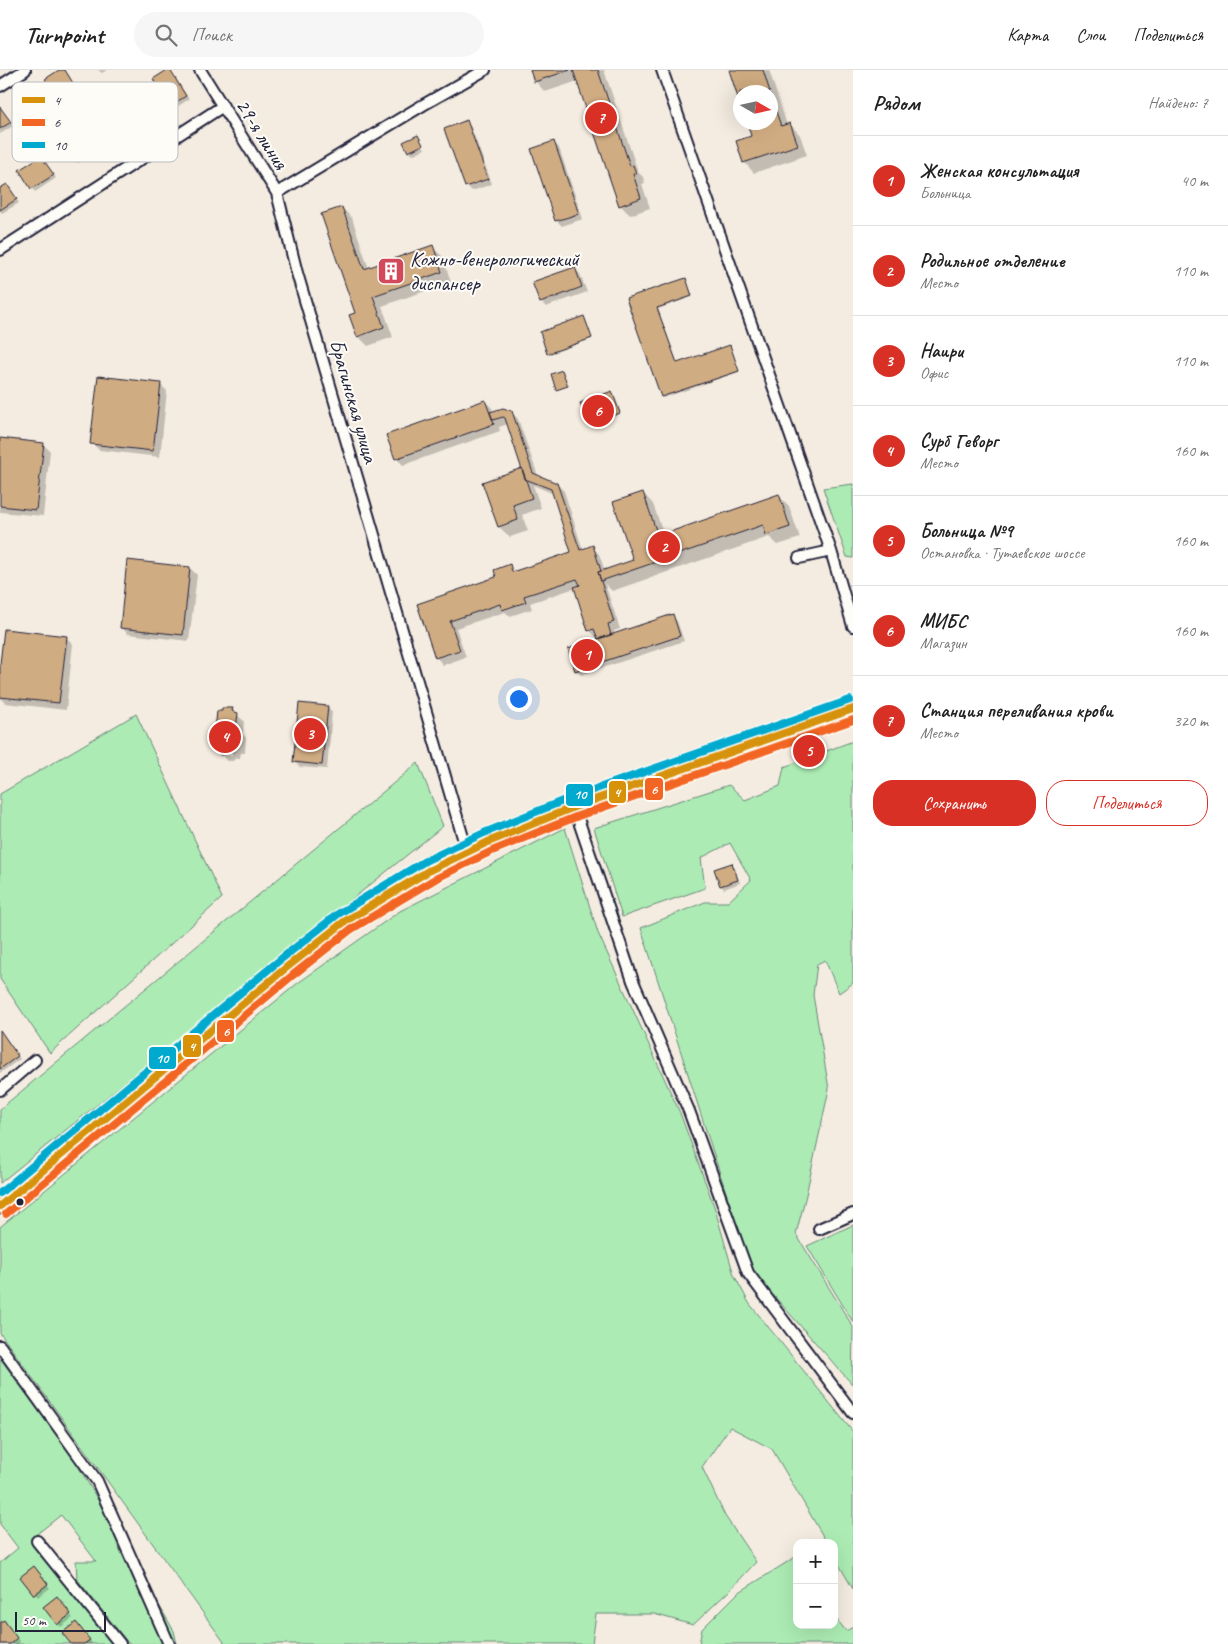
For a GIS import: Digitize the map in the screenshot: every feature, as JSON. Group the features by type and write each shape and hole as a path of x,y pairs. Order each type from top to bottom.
{"main road":[{"path":"0,1206 344,922 430,870 467,851 574,807 853,709"}],"street":[{"path":"0,86 25,70"},
{"name":"29-я линия","path":"200,70 277,193"},
{"path":"277,193 485,70"},
{"path":"662,70 831,551 853,626"},
{"path":"178,135 223,106"},
{"path":"0,250 136,162"},
{"name":"Брагинская улица","path":"277,193 297,273 467,851"},
{"path":"799,558 831,551"},
{"path":"574,807 633,981 689,1111 748,1273 853,1413"},
{"path":"0,1090 35,1060"},
{"path":"820,1229 853,1214"},
{"path":"0,1346 97,1481 169,1644"},
{"path":"37,1541 120,1644"}],"green space":[{"path":"853,484 853,558 847,557 823,488"},
{"path":"136,714 222,898 50,1053 0,979 0,794"},
{"path":"853,741 853,983 839,993 825,960 817,964 813,995 829,1089 796,1234 853,1327 852,1384 751,1270 641,928 705,902 728,902 751,880 730,843 701,858 705,888 622,917 594,828 729,785 745,800 780,786 784,767"},
{"path":"418,763 443,826 0,1183 0,1109"},
{"path":"565,828 598,933 680,1113 714,1206 734,1275 749,1303 853,1432 853,1589 838,1563 838,1539 825,1539 772,1449 730,1427 702,1467 725,1516 756,1562 693,1625 654,1614 596,1614 592,1644 223,1644 224,1642 0,1333 0,1227 298,983 400,911"},
{"path":"853,1225 853,1322 807,1246"},
{"path":"0,1358 77,1464 174,1631 177,1644 129,1644 77,1579 76,1561 96,1561 61,1515 33,1537 121,1644 0,1644 0,1563 18,1548 0,1524"},
{"path":"793,1559 793,1629 838,1629 838,1621 846,1631 853,1627 853,1644 699,1644 702,1629 738,1593"}],"building":[{"path":"59,70 65,70 72,82 47,82 45,79"},
{"path":"170,70 177,82 155,82 153,79"},
{"path":"530,70 570,70 534,82"},
{"path":"573,70 598,70 630,166 633,165 636,173 633,174 641,198 619,206"},
{"path":"729,70 763,70 768,85 734,85"},
{"path":"178,83 186,96 178,101"},
{"path":"0,107 11,122 0,129"},
{"path":"778,117 781,126 790,123 798,145 743,163 736,141 751,136 749,130 778,130"},
{"path":"467,120 488,179 465,187 444,129"},
{"path":"418,135 423,145 408,152 403,142"},
{"path":"554,141 579,214 555,221 531,149"},
{"path":"32,162 45,162 54,175 31,189 19,170"},
{"path":"7,184 17,199 0,210 0,188"},
{"name":"Кожно-венерологический диспансер","path":"342,207 364,269 433,245 442,272 373,296 384,327 357,337 349,315 355,313 321,214"},
{"path":"575,267 582,287 540,303 532,282"},
{"path":"686,278 692,296 657,308 677,363 730,345 739,371 661,397 626,298"},
{"path":"584,316 592,338 547,354 540,332"},
{"path":"562,370 568,386 556,390 551,374"},
{"path":"98,376 161,383 153,451 90,444"},
{"path":"612,391 620,413 588,425 580,403"},
{"path":"485,400 494,424 395,459 386,435"},
{"path":"503,408 512,411 533,473 557,483 580,550 593,545 601,571 598,572 614,622 608,624 611,635 598,639 594,629 588,631 574,587 580,585 577,579 524,596 526,602 502,610 500,604 450,621 460,650 435,658 417,604 496,577 494,570 510,564 512,572 571,552 551,489 525,479 505,418 493,420 490,412"},
{"path":"0,438 44,443 36,510 0,506"},
{"path":"522,468 532,498 513,505 518,520 498,527 482,482"},
{"path":"643,492 658,536 779,494 790,527 766,535 763,525 601,581 598,572 633,560 613,502"},
{"path":"127,560 190,567 183,635 120,628"},
{"path":"673,614 680,636 575,671 568,649"},
{"path":"4,629 67,636 59,703 0,697 0,664"},
{"path":"299,703 328,706 322,765 293,762"},
{"path":"222,708 233,708 232,711 238,713 236,729 240,729 238,746 235,746 234,751 220,755 218,750 215,750 214,744 211,744 212,730 215,730 217,711 222,711"},
{"path":"732,863 738,880 720,886 714,869"},
{"path":"0,1030 18,1056 0,1069"},
{"path":"34,1566 48,1584 34,1595 20,1577"},
{"path":"57,1596 71,1614 57,1625 43,1607"},
{"path":"4,1620 17,1638 10,1644 0,1644 0,1623"},
{"path":"76,1622 90,1640 84,1644 71,1644 62,1633"}],"transit line":[{"name":"10","path":"0,1193 281,959 338,914 425,861 484,833 570,798 850,700"},
{"name":"4","path":"0,1206 287,967 344,922 430,870 488,842 574,807 853,709"},
{"name":"6","path":"6,1214 293,975 350,930 435,879 492,851 578,816 853,720"}],"place":[{"name":"Станция переливания крови","path":"601,118"},
{"name":"Кожно-венерологический диспансер","path":"391,271"},
{"name":"МИБС","path":"598,411"},
{"name":"Родильное отделение","path":"664,547"},
{"name":"Женская консультация","path":"587,655"},
{"name":"Наири","path":"310,734"},
{"name":"Сурб Геворг","path":"225,737"},
{"name":"Больница №9","path":"809,751"}]}
